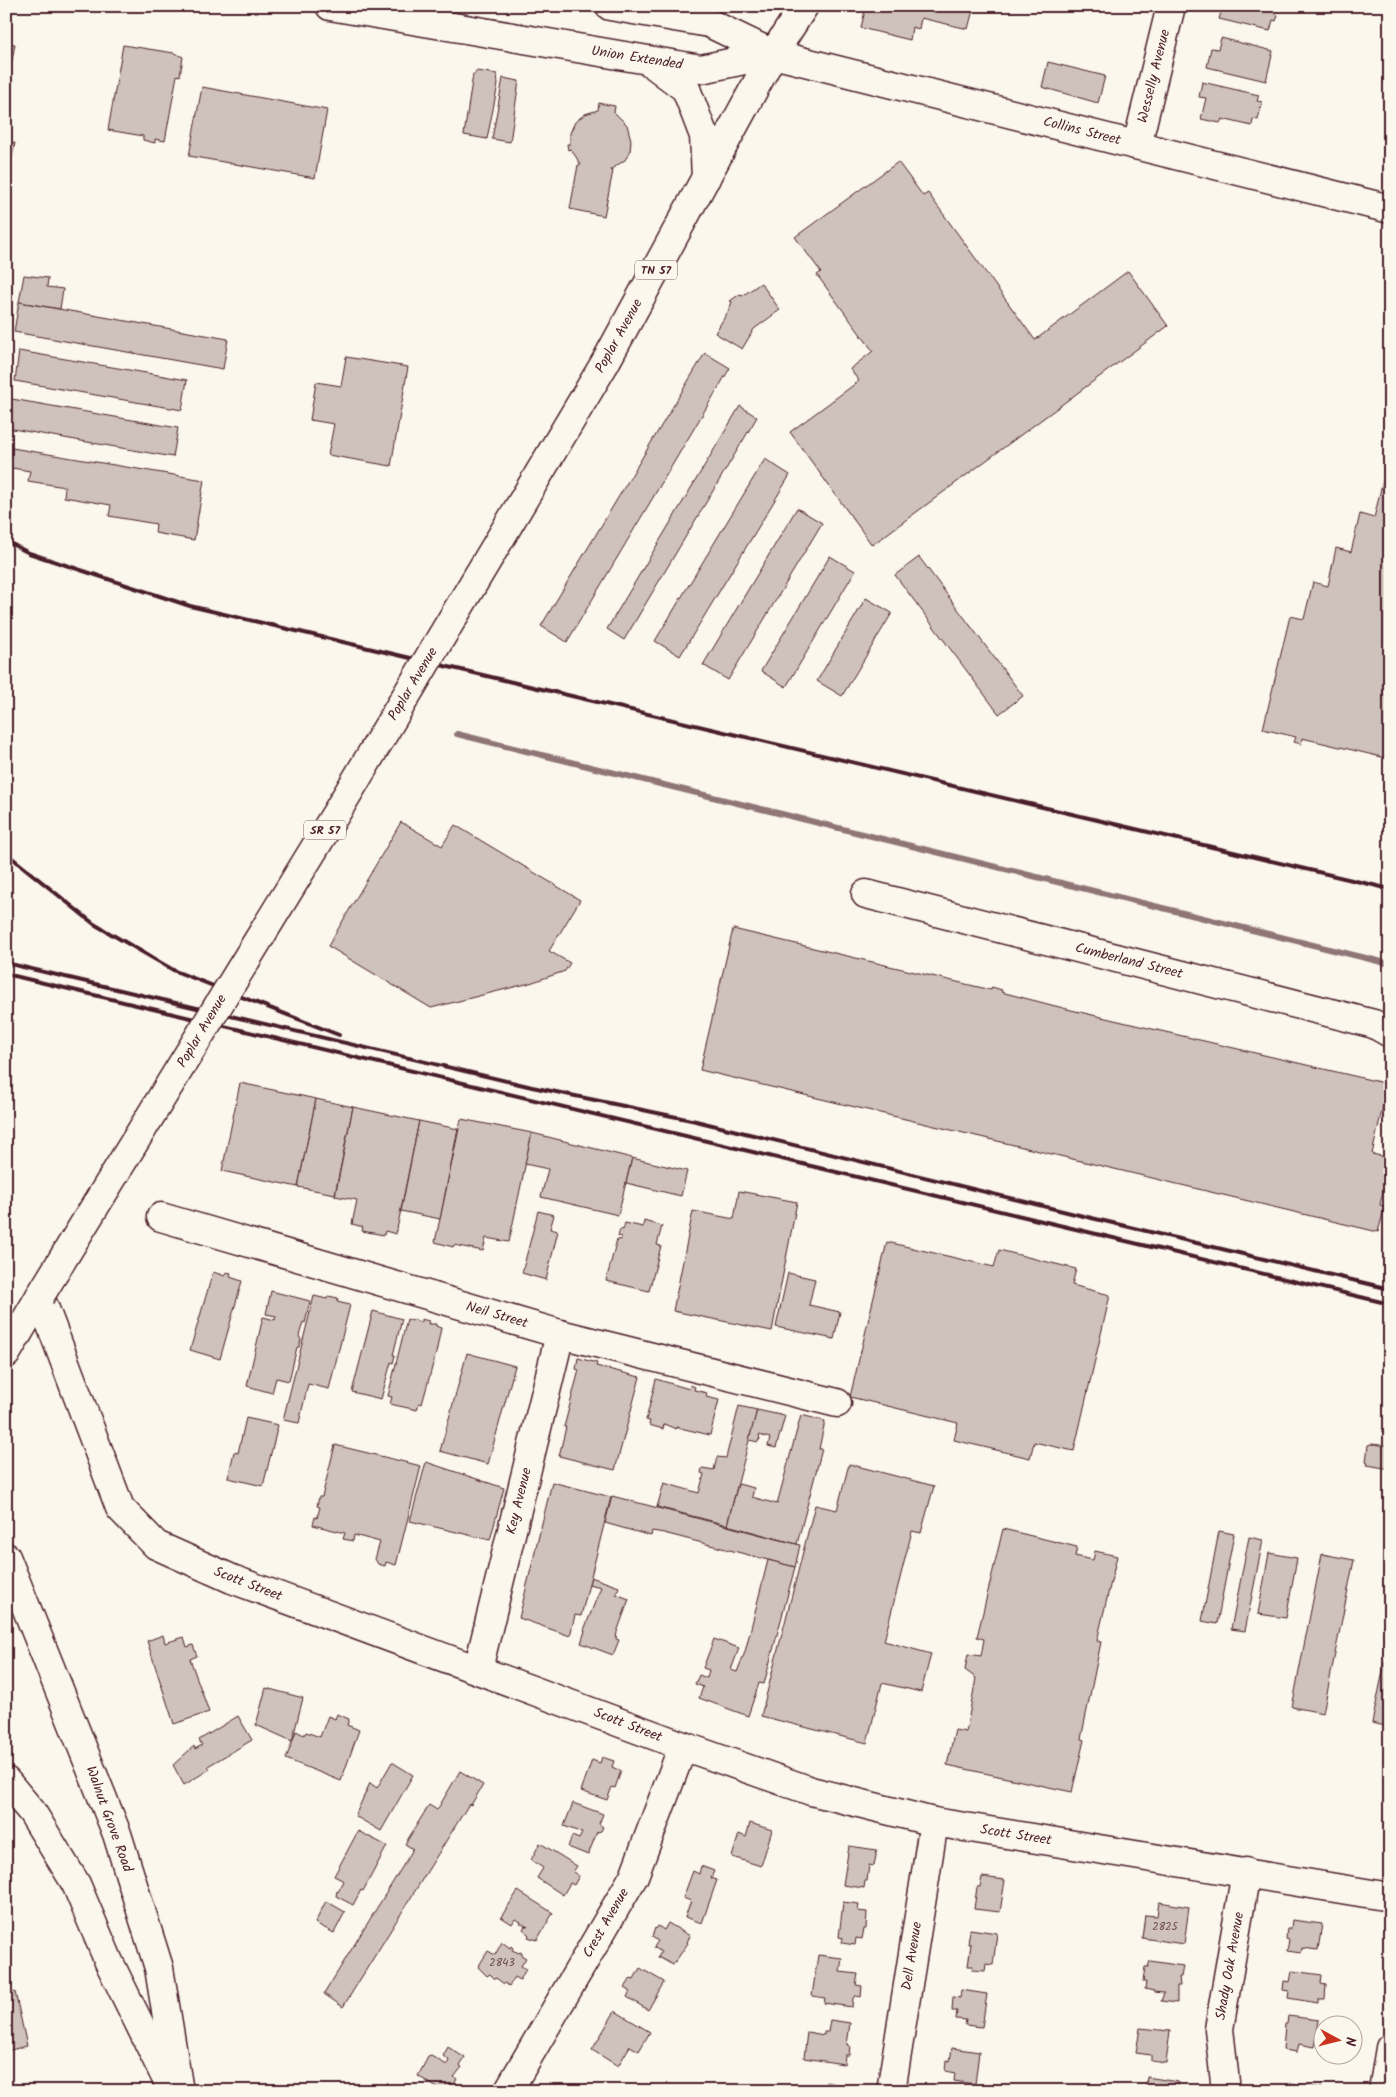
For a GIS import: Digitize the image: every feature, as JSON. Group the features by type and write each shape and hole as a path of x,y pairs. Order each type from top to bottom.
{"main road":[{"name":"Union Extended","path":"330,6 378,10 701,69 774,54"},
{"path":"610,6 709,23 774,54"},
{"name":"Poplar Avenue","path":"6,1354 338,810 606,362 774,54 804,6"},
{"name":"Wesselly Avenue","path":"1137,145 1171,6"},
{"name":"Collins Street","path":"774,54 1390,209"},
{"path":"648,60 686,89 704,136 706,178"},
{"name":"Cumberland Street","path":"866,894 1374,1024 1390,1033"},
{"name":"Neil Street","path":"161,1217 560,1334 837,1403"},
{"name":"Scott Street","path":"40,1296 120,1508 156,1545 232,1579 683,1746 811,1791 934,1822 1390,1897"},
{"name":"Key Avenue","path":"478,1669 560,1334"},
{"name":"Walnut Grove Road","path":"6,1558 117,1834 159,1968 178,2091"},
{"name":"Crest Avenue","path":"508,2091 634,1876 683,1746"},
{"path":"6,1781 32,1812 76,1884 109,1962 173,2091"},
{"name":"Dell Avenue","path":"891,2091 934,1822"},
{"name":"Shady Oak Avenue","path":"1226,2091 1227,2081 1220,2029 1246,1872"},
{"path":"1383,2091 1390,2048"}],"building":[{"path":"866,6 881,6 894,10 895,6 974,6 968,29 921,18 919,29 912,27 910,40 861,28"},
{"path":"1223,6 1277,6 1275,14 1278,15 1276,21 1273,20 1270,31 1219,19"},
{"path":"1221,38 1273,51 1266,81 1207,67 1211,48 1218,49"},
{"path":"6,43 15,44 6,93"},
{"path":"123,45 174,53 183,57 180,76 177,75 165,141 155,139 155,143 143,140 143,136 108,130"},
{"path":"1048,62 1105,76 1098,103 1042,87"},
{"path":"476,71 497,74 498,84 487,139 464,135 473,74"},
{"path":"503,78 519,81 510,142 492,139"},
{"path":"1202,82 1259,95 1257,101 1262,102 1258,120 1253,119 1252,126 1222,119 1220,123 1201,119 1206,98 1199,97"},
{"path":"202,87 327,110 315,178 189,156"},
{"path":"599,103 615,106 614,112 627,125 631,140 630,152 625,160 610,170 613,171 604,216 570,209 578,165 581,165 571,149 568,150 567,144 570,144 570,133 575,122 585,114 598,110"},
{"path":"1390,127 1390,149 1385,147"},
{"path":"6,141 15,143 10,168 6,167"},
{"path":"898,162 923,196 928,193 1035,340 1128,271 1168,326 872,545 790,432 859,381 850,369 873,351 862,336 860,336 817,275 821,272 795,237"},
{"path":"24,275 48,278 47,287 63,289 60,309 19,302"},
{"path":"761,283 780,310 754,329 742,349 715,333 729,310 732,302 730,301 740,294 742,296"},
{"path":"19,302 228,339 223,369 14,332"},
{"path":"19,351 187,380 182,410 15,381"},
{"path":"705,353 730,368 567,642 541,626"},
{"path":"346,357 408,367 391,466 328,455 334,424 310,420 316,382 341,386"},
{"path":"12,399 178,428 173,457 7,428"},
{"path":"740,406 757,417 624,640 607,629"},
{"path":"6,447 204,480 194,540 155,533 156,524 109,516 111,505 64,497 65,487 28,481 30,471 6,467"},
{"path":"765,459 790,475 680,656 655,641"},
{"path":"1383,480 1390,482 1390,759 1302,738 1301,744 1294,742 1296,737 1263,729 1290,616 1304,619 1313,582 1328,586 1336,548 1351,552 1360,514 1374,518"},
{"path":"797,508 822,523 728,680 703,665"},
{"path":"830,556 855,571 786,687 761,671"},
{"path":"919,557 1023,696 999,714 895,575"},
{"path":"866,598 892,613 842,696 817,681"},
{"path":"401,822 442,846 455,825 580,900 549,951 570,963 565,971 530,983 431,1008 328,946"},
{"path":"733,929 991,990 992,987 1002,990 1001,992 1067,1009 1388,1084 1372,1154 1390,1158 1380,1205 1385,1206 1378,1232 700,1070"},
{"path":"240,1083 316,1099 298,1187 222,1171"},
{"path":"316,1099 353,1107 335,1194 298,1187"},
{"path":"353,1107 419,1121 396,1234 385,1231 384,1235 362,1231 363,1227 352,1224 357,1200 335,1196"},
{"path":"461,1119 532,1133 509,1242 486,1238 483,1251 454,1245 453,1247 435,1242"},
{"path":"419,1121 458,1129 440,1219 401,1211"},
{"path":"532,1133 632,1158 618,1215 541,1197 548,1169 525,1164"},
{"path":"632,1158 687,1171 681,1196 626,1183"},
{"path":"739,1191 797,1202 772,1331 673,1311 693,1211 734,1219"},
{"path":"538,1211 554,1215 550,1229 558,1231 546,1280 522,1273"},
{"path":"644,1221 662,1226 657,1245 661,1246 649,1291 606,1281 617,1239 620,1240 621,1237 618,1236 620,1229 623,1230 625,1223 643,1227"},
{"path":"887,1242 994,1267 999,1250 1076,1269 1072,1285 1110,1295 1074,1451 1034,1442 1030,1458 954,1440 958,1423 850,1397"},
{"path":"213,1272 225,1276 226,1272 231,1273 230,1277 242,1281 220,1359 190,1350"},
{"path":"788,1273 815,1279 809,1305 840,1312 834,1339 776,1327"},
{"path":"271,1291 310,1301 305,1323 303,1322 299,1336 301,1340 299,1347 297,1347 289,1381 276,1378 272,1393 247,1386 263,1317 275,1320 276,1316 266,1314"},
{"path":"314,1296 327,1299 328,1296 338,1298 337,1302 350,1305 329,1389 308,1384 299,1423 283,1420"},
{"path":"373,1311 402,1319 393,1355 395,1355 393,1363 391,1362 381,1399 352,1392"},
{"path":"407,1319 412,1321 413,1319 421,1323 421,1319 429,1321 428,1324 436,1324 436,1326 441,1328 422,1404 419,1403 417,1410 390,1404 392,1397 388,1396"},
{"path":"467,1353 515,1366 488,1464 440,1451"},
{"path":"578,1358 597,1363 596,1366 640,1377 615,1470 559,1456 566,1427 564,1427 579,1370 576,1369"},
{"path":"656,1379 689,1389 690,1385 695,1387 694,1390 707,1393 706,1397 719,1400 710,1435 676,1427 676,1429 664,1424 663,1429 649,1425 650,1421 646,1420"},
{"path":"739,1406 757,1410 727,1525 657,1507 664,1483 699,1493 704,1474 701,1473 702,1468 714,1470 717,1457 726,1458"},
{"path":"757,1410 785,1416 776,1448 768,1446 770,1438 759,1435 760,1440 758,1442 749,1440"},
{"path":"801,1415 825,1421 819,1449 822,1449 797,1544 727,1525 738,1484 754,1488 752,1497 777,1504"},
{"path":"246,1418 278,1425 263,1486 228,1478 234,1452 238,1453"},
{"path":"335,1445 421,1466 396,1565 386,1562 385,1566 378,1564 375,1559 380,1542 354,1535 353,1541 343,1539 345,1533 313,1525 315,1517 317,1518 320,1507 317,1506 319,1497 322,1497"},
{"path":"1368,1445 1390,1446 1390,1469 1367,1465"},
{"path":"426,1462 504,1488 490,1540 410,1521"},
{"path":"849,1464 934,1486 921,1533 912,1531 884,1641 931,1654 921,1692 882,1683 867,1743 761,1716 815,1505 837,1510"},
{"path":"552,1482 611,1497 581,1616 575,1615 570,1636 519,1618"},
{"path":"612,1496 800,1545 795,1567 664,1533 652,1531 651,1536 605,1523"},
{"path":"1003,1529 1077,1547 1075,1556 1093,1560 1095,1551 1117,1556 1097,1641 1101,1642 1081,1739 1084,1740 1072,1792 947,1765 955,1730 966,1732 976,1678 965,1670 968,1654 981,1656 984,1639 977,1637"},
{"path":"1219,1531 1234,1534 1217,1624 1202,1621"},
{"path":"1249,1537 1263,1540 1245,1631 1231,1629"},
{"path":"1269,1553 1297,1558 1286,1618 1258,1614"},
{"path":"1322,1554 1354,1560 1323,1713 1292,1707"},
{"path":"768,1560 795,1567 764,1684 759,1683 748,1716 699,1698 703,1687 695,1684 699,1675 707,1678 709,1670 703,1668 714,1639 739,1648 731,1670 737,1672 745,1652"},
{"path":"591,1577 619,1587 616,1594 629,1599 617,1632 616,1639 619,1640 613,1655 581,1643 584,1630 601,1587 589,1584"},
{"path":"163,1635 165,1643 184,1637 187,1647 193,1645 197,1656 190,1659 209,1712 174,1724 147,1641"},
{"path":"1390,1638 1390,1727 1372,1723"},
{"path":"266,1688 303,1698 292,1741 256,1725"},
{"path":"337,1714 349,1719 347,1725 359,1730 341,1781 286,1759 296,1731 304,1735 306,1732 320,1737 328,1716 335,1719"},
{"path":"238,1716 252,1740 208,1766 210,1769 184,1785 173,1765 194,1746 195,1749 202,1745 199,1740"},
{"path":"602,1757 614,1761 612,1767 621,1771 615,1788 612,1787 607,1800 581,1791 592,1760 600,1763"},
{"path":"392,1762 413,1775 381,1831 355,1816 370,1783 377,1788"},
{"path":"460,1771 483,1785 471,1805 469,1804 343,2007 324,1994 412,1851 413,1849 405,1844 429,1805 437,1810"},
{"path":"573,1803 603,1814 599,1824 603,1827 601,1831 597,1832 588,1855 568,1847 572,1836 579,1839 582,1833 564,1826"},
{"path":"750,1823 772,1830 761,1866 732,1857 739,1834 746,1837"},
{"path":"358,1831 387,1846 363,1891 361,1890 353,1905 336,1896 344,1881 334,1876"},
{"path":"540,1843 577,1866 573,1872 579,1876 574,1885 570,1883 563,1895 537,1878 543,1868 531,1860"},
{"path":"849,1846 877,1850 874,1866 869,1865 864,1888 843,1885"},
{"path":"701,1866 714,1871 711,1878 717,1880 702,1923 685,1917 691,1901 683,1898 693,1871 699,1874"},
{"path":"982,1877 1005,1880 1000,1912 974,1909 977,1887 980,1887"},
{"path":"518,1891 553,1913 537,1940 528,1937 529,1935 523,1929 525,1926 528,1927 521,1922 515,1919 512,1924 501,1917"},
{"path":"326,1901 345,1912 334,1933 315,1923"},
{"path":"843,1902 859,1904 858,1911 867,1912 866,1929 864,1929 862,1939 856,1938 855,1945 842,1943 843,1938 839,1937"},
{"path":"1159,1902 1189,1907 1184,1944 1142,1938 1145,1915 1157,1916"},
{"path":"1292,1920 1322,1924 1318,1950 1302,1948 1301,1953 1287,1951 1289,1940 1286,1939 1287,1928 1291,1928"},
{"path":"668,1923 690,1936 688,1943 673,1965 658,1957 661,1952 654,1947 658,1941 652,1937 655,1928 658,1926 664,1930"},
{"path":"970,1929 997,1933 993,1965 986,1964 985,1971 972,1970 973,1966 968,1966 971,1944 968,1944"},
{"path":"502,1942 510,1948 511,1946 512,1950 522,1953 521,1955 526,1958 521,1966 526,1969 520,1980 515,1977 509,1986 495,1979 490,1974 487,1976 478,1967 488,1951 495,1955"},
{"path":"818,1955 842,1958 840,1972 858,1974 856,1985 862,1986 861,1997 855,1996 853,1998 852,2007 824,2003 825,1998 812,1996"},
{"path":"1150,1961 1183,1966 1181,1977 1179,1977 1180,1986 1177,1986 1177,2003 1161,2001 1164,1993 1145,1989 1146,1982 1143,1982 1145,1967 1148,1967"},
{"path":"640,1968 664,1982 648,2010 627,1997 630,1991 625,1988 631,1978 634,1979"},
{"path":"1292,1971 1322,1975 1321,1984 1326,1985 1325,1999 1318,1999 1318,2003 1288,1998 1289,1991 1283,1990 1284,1981 1290,1982"},
{"path":"961,1990 987,1994 982,2027 965,2025 966,2020 956,2019 957,2011 952,2011 953,1997 960,1998"},
{"path":"15,1992 27,2046 6,2051 6,1994"},
{"path":"615,2011 650,2032 639,2051 630,2046 618,2066 592,2050"},
{"path":"1288,2016 1314,2019 1314,2047 1299,2044 1297,2052 1283,2050 1285,2024 1287,2024"},
{"path":"830,2020 850,2023 847,2045 850,2046 849,2055 845,2055 844,2064 804,2058 807,2032 824,2035 824,2032 828,2032"},
{"path":"1140,2028 1170,2031 1166,2063 1151,2061 1151,2055 1136,2053"},
{"path":"448,2047 465,2058 460,2066 462,2067 454,2077 457,2079 453,2086 450,2084 448,2090 442,2091 418,2076 428,2057 431,2056 447,2065 449,2060 443,2056"},
{"path":"952,2048 979,2052 975,2084 954,2081 955,2073 945,2071 946,2060 950,2061"},
{"path":"1147,2077 1178,2082 1176,2091 1145,2091"},
{"path":"826,2082 841,2085 840,2091 825,2091"},
{"path":"1290,2083 1322,2088 1322,2091 1289,2091"}],"waterway":[{"path":"457,734 1390,964"}],"railway":[{"path":"6,541 29,553 190,606 1390,889"},
{"path":"6,853 94,924 175,971 339,1035"},
{"path":"6,963 532,1087 696,1121 1390,1289"},
{"path":"6,974 1390,1304"}]}
